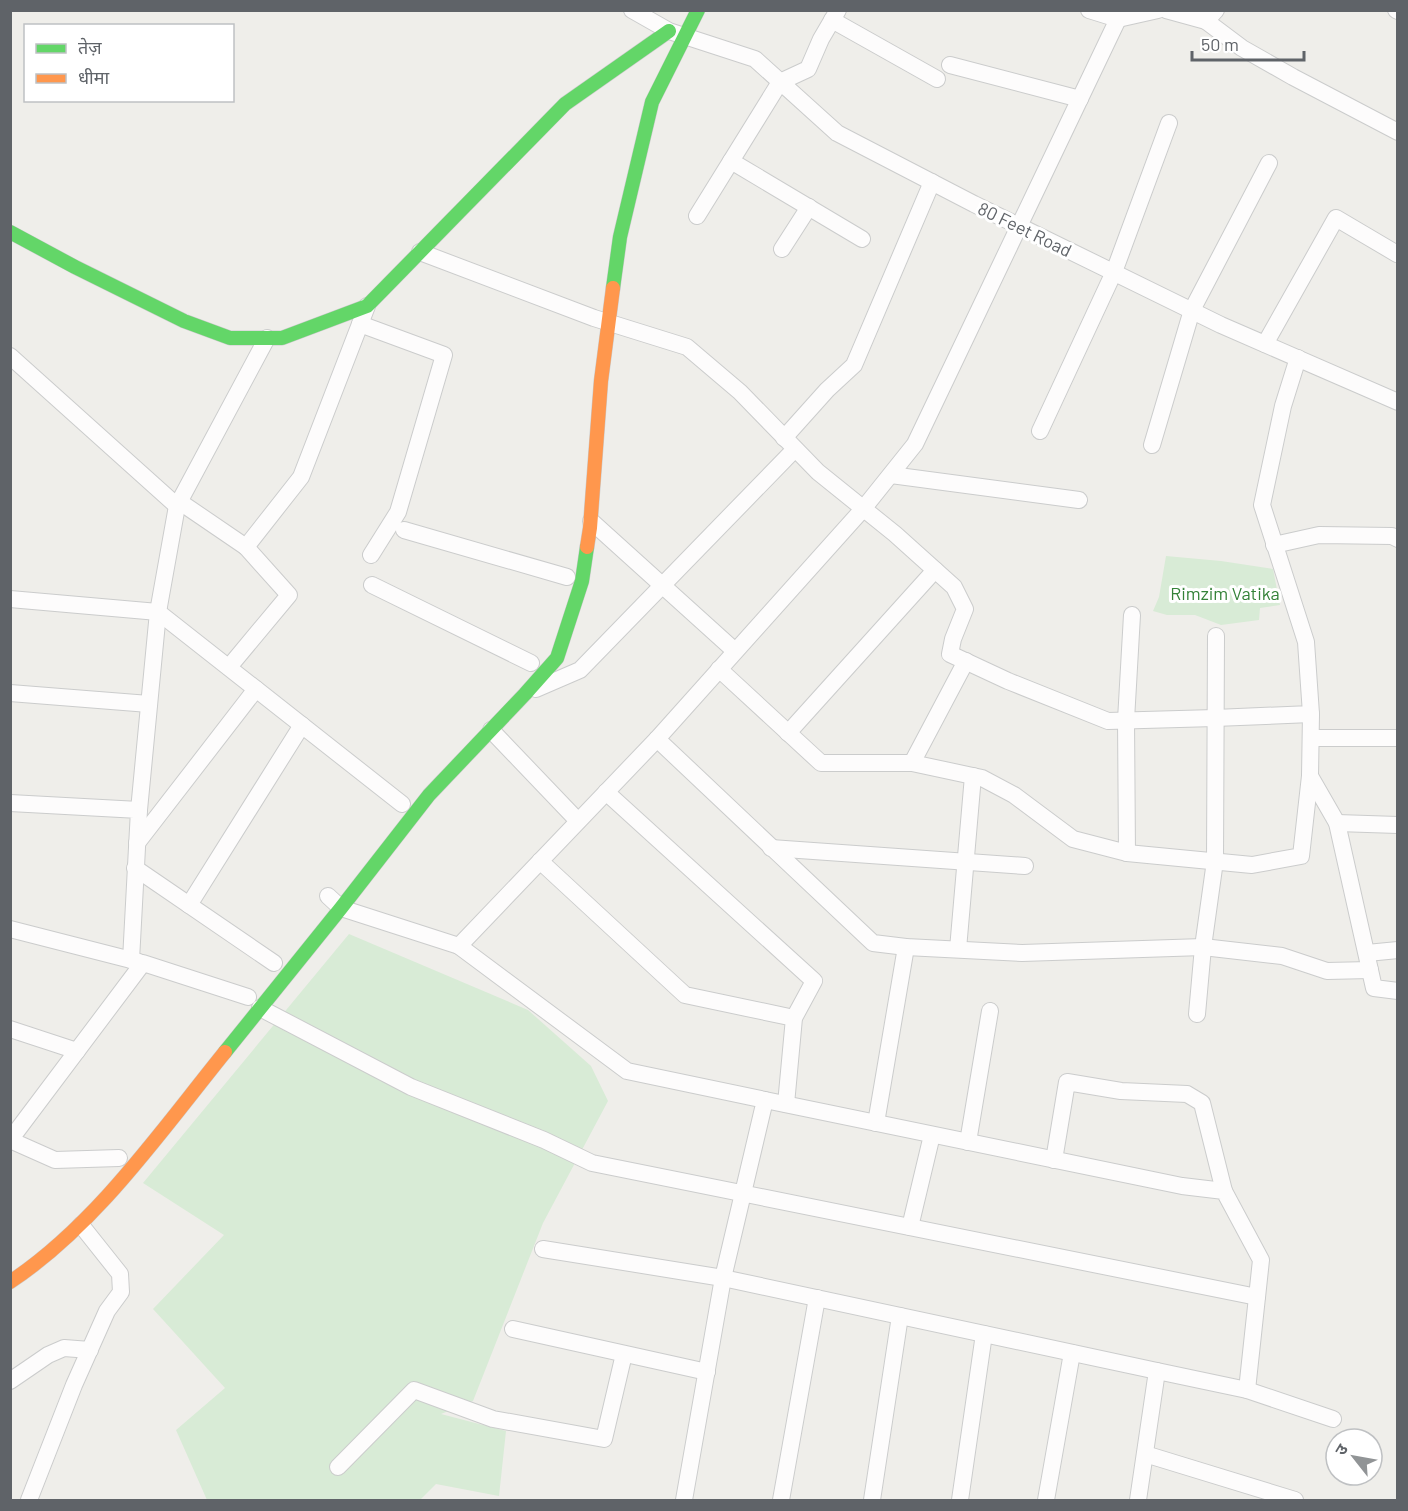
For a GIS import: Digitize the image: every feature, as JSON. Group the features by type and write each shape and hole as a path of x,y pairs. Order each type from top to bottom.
{"main road":[{"path":"10,232 184,321 230,338 282,338 366,306 565,104 676,29 698,10"},
{"path":"655,59 676,29"},
{"path":"10,1282 81,1225 131,1168 251,1000 341,908 429,795 557,658 582,581 591,520 601,381 598,319 620,237 651,102 676,29"},
{"path":"528,667 543,650"},
{"path":"105,1174 123,1154"}],"street":[{"name":"80 Feet Road","path":"632,10 755,59 837,133 932,182 1192,310 1398,402"},
{"path":"1089,10 1118,19 1158,10"},
{"path":"1166,10 1211,16 1242,48 1398,132"},
{"path":"698,216 780,82 808,69 835,15 937,79"},
{"path":"459,946 657,739 863,509 915,444 1118,19"},
{"path":"950,65 1080,99"},
{"path":"1040,431 1113,272 1169,123"},
{"path":"731,161 862,239"},
{"path":"1152,445 1192,310 1269,163"},
{"path":"525,694 580,670 663,585 790,443 827,390 854,365 932,182"},
{"path":"782,249 808,207"},
{"path":"1265,344 1336,218 1397,254"},
{"path":"420,252 598,319 687,347 740,392 818,472 895,534 954,587 965,609 953,639 950,654 1008,681 1108,721 1311,714"},
{"path":"246,547 301,477 366,306"},
{"path":"360,324 444,355 398,512 371,555"},
{"path":"123,1154 55,1160 10,1140 77,1051 137,961 135,868 138,810 158,612 178,504 267,338"},
{"path":"10,356 178,504 246,547 289,595 228,667"},
{"path":"719,669 821,763 912,763 982,778 1014,795 1073,839 1127,853 1252,865 1300,856 1310,776 1311,714 1306,642 1262,505 1283,406 1298,358"},
{"path":"891,474 1078,500"},
{"path":"591,520 735,651"},
{"path":"405,530 566,577"},
{"path":"1274,545 1319,535 1392,536 1398,540"},
{"path":"788,733 935,570"},
{"path":"372,585 528,667"},
{"path":"10,599 158,612 403,803"},
{"path":"1127,853 1126,720 1132,615"},
{"path":"1197,1014 1203,947 1215,861 1216,636"},
{"path":"912,763 966,661"},
{"path":"137,843 256,689"},
{"path":"10,693 149,704"},
{"path":"189,904 302,725"},
{"path":"491,730 579,821"},
{"path":"1311,738 1398,738"},
{"path":"657,739 873,943 1022,953 1203,947 1282,956 1327,971 1370,970"},
{"path":"958,949 973,776"},
{"path":"1310,776 1337,823 1374,988 1398,991"},
{"path":"606,792 814,981 794,1018 786,1104"},
{"path":"10,803 138,810"},
{"path":"1337,823 1398,825"},
{"path":"771,848 1025,866"},
{"path":"540,861 685,995 794,1018"},
{"path":"135,868 274,963"},
{"path":"329,895 341,908 459,946 627,1071 1182,1186 1224,1191"},
{"path":"10,929 137,961 251,1000 411,1087 544,1140 592,1163 1257,1297"},
{"path":"876,1123 906,947"},
{"path":"1367,953 1398,950"},
{"path":"968,1142 990,1011"},
{"path":"10,1029 77,1051"},
{"path":"1053,1159 1064,1078"},
{"path":"1053,1159 1067,1082 1121,1091 1187,1094 1202,1103 1224,1191 1261,1260 1247,1390"},
{"path":"684,1500 723,1278 765,1100"},
{"path":"910,1227 933,1134"},
{"path":"29,1500 74,1385 107,1311 121,1292 120,1274 81,1225"},
{"path":"543,1249 723,1278 1247,1390 1333,1419"},
{"path":"781,1500 817,1298"},
{"path":"873,1500 900,1316"},
{"path":"513,1329 707,1372"},
{"path":"960,1500 984,1334"},
{"path":"10,1381 48,1355 64,1348 90,1350"},
{"path":"1047,1500 1072,1353"},
{"path":"339,1467 414,1390 493,1419 604,1439 624,1354"},
{"path":"1138,1500 1157,1371"},
{"path":"1145,1454 1294,1500"}],"green space":[{"name":"Rimzim Vatika","path":"1166,556 1273,569 1280,605 1260,608 1259,620 1221,625 1195,615 1167,615 1153,611 1159,597"},
{"path":"349,934 528,1010 591,1066 608,1101 543,1223 473,1401 441,1414 506,1431 499,1496 436,1484 420,1500 207,1500 176,1430 225,1388 153,1309 224,1235 143,1183"}],"traffic: fast":[{"path":"613,288 620,237 652,102 698,10"},
{"path":"10,232 184,321 230,338 282,338 367,306 565,104 669,31"},
{"path":"225,1052 429,795 557,658 582,581 587,547"}],"traffic: slow":[{"path":"587,547 601,381 613,288"},
{"path":"10,1282 41,1259 99,1205 152,1144 225,1052"}]}
